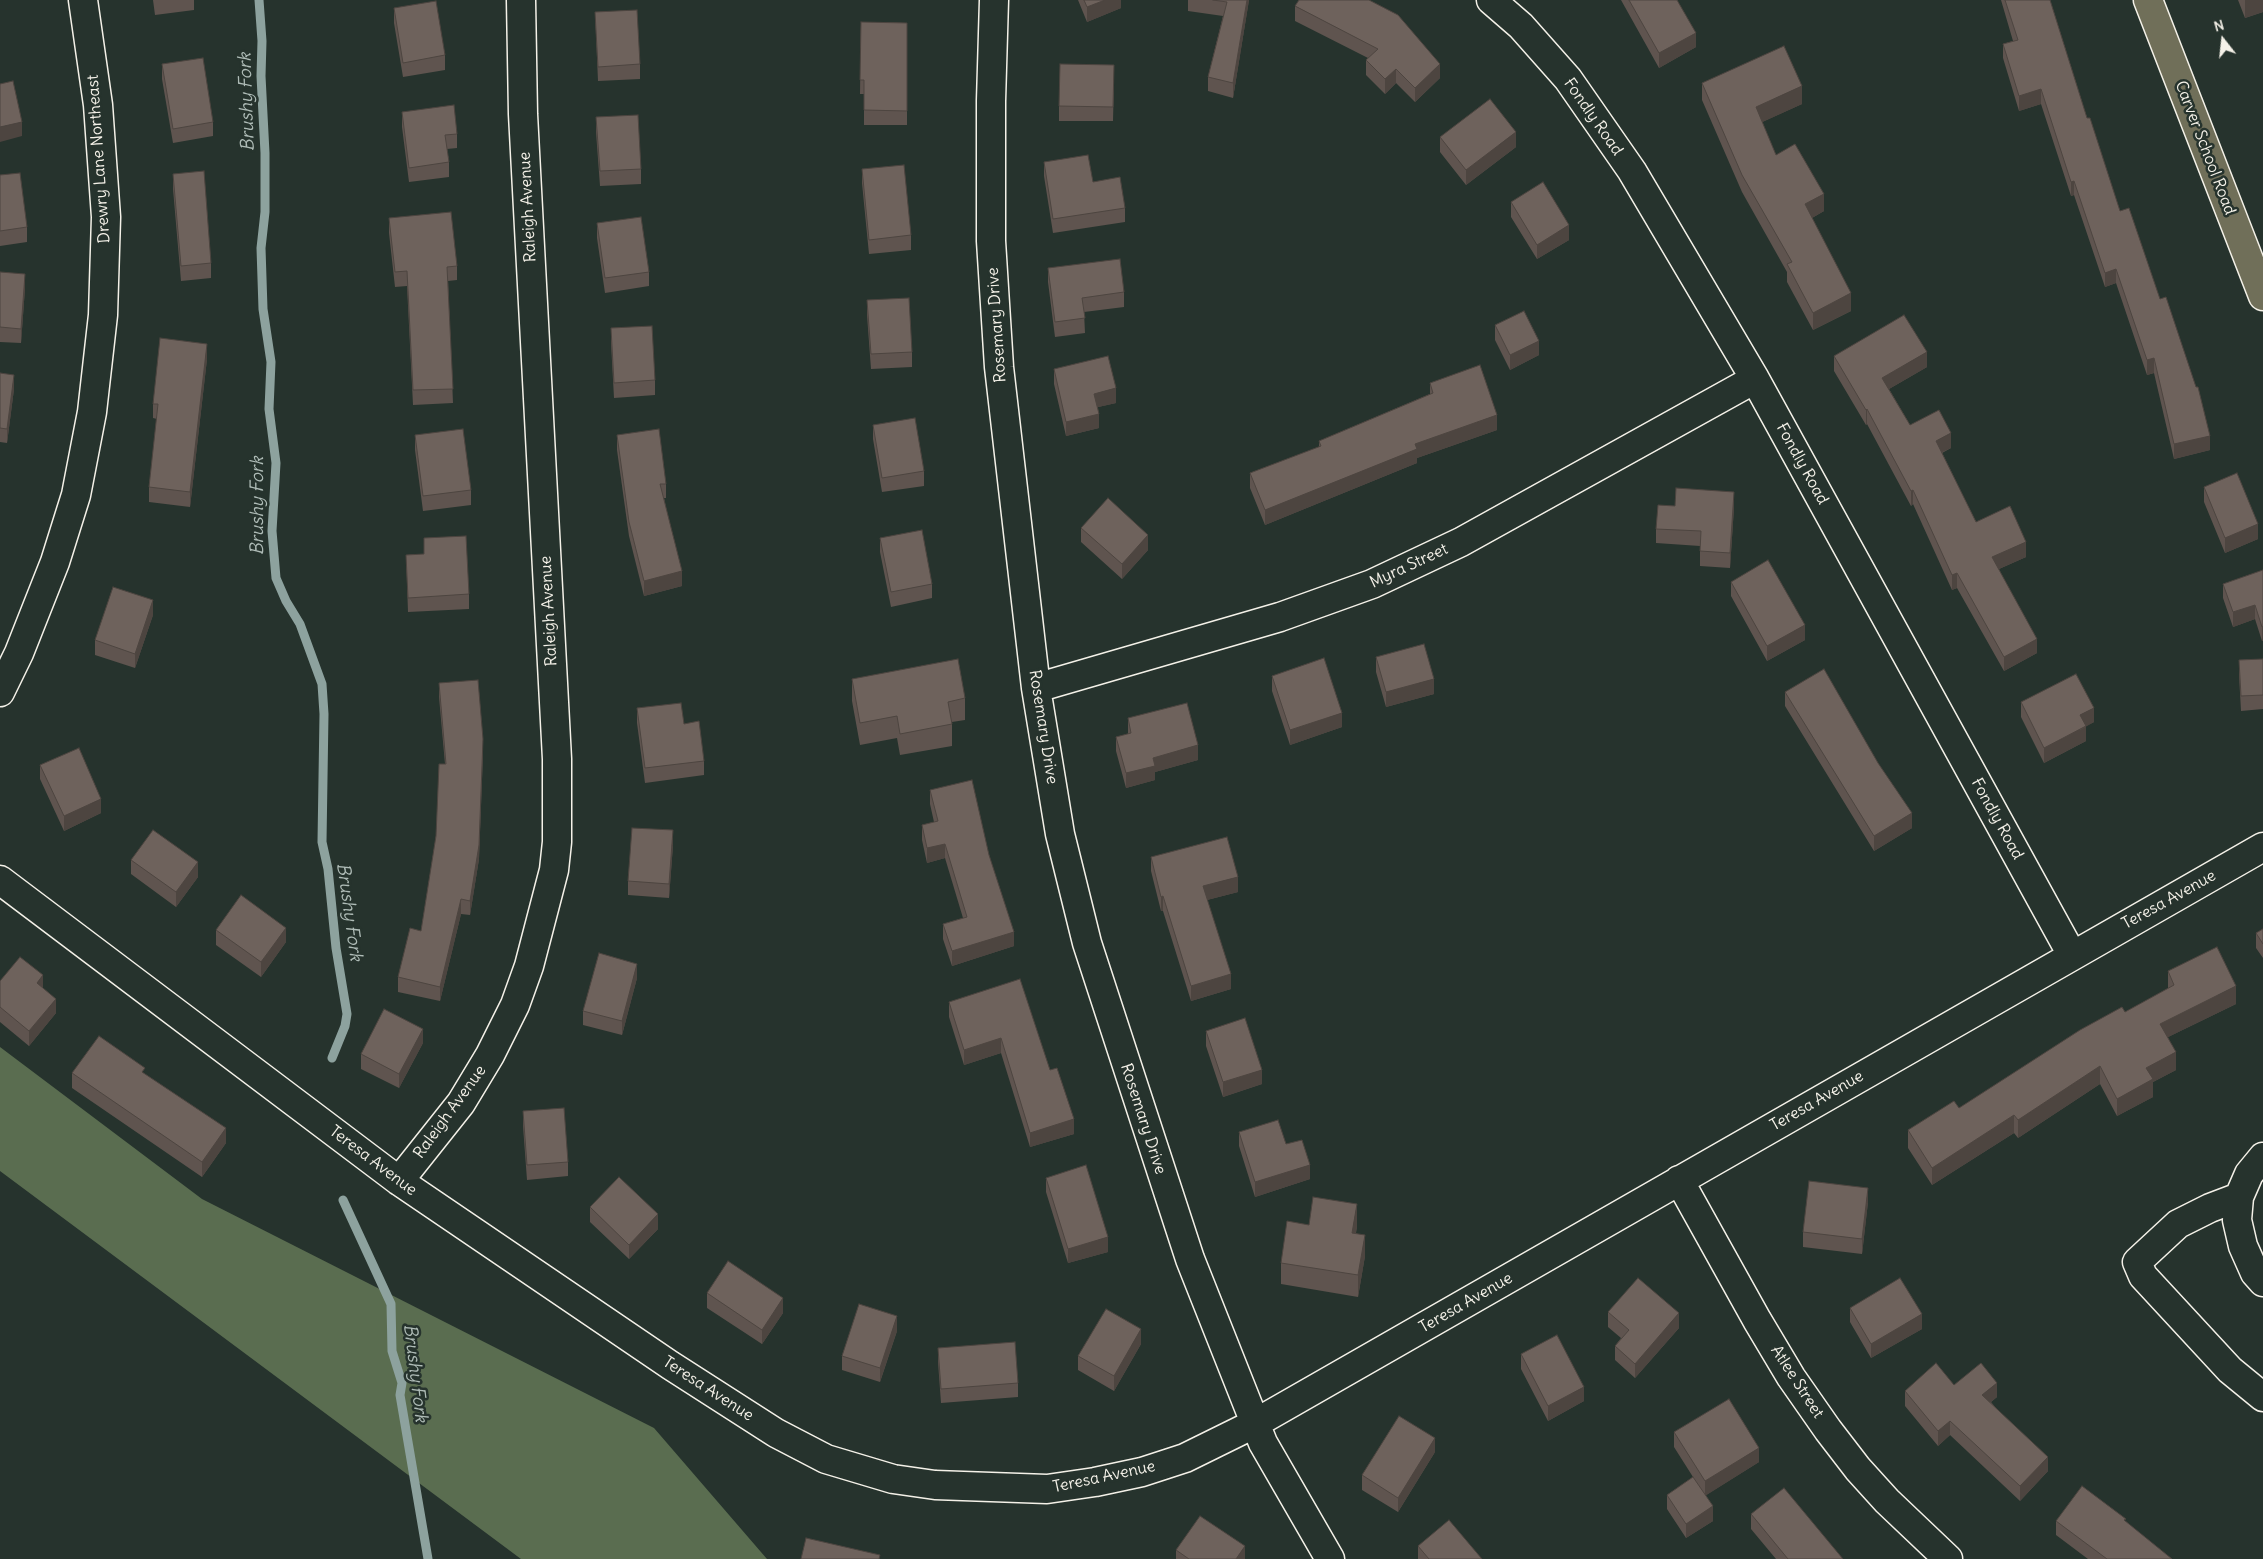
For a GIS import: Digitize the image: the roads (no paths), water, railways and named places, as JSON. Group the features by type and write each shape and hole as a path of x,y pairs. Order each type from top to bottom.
{"main road":[{"name":"Carver School Road","path":"2148,0 2263,296"}],"street":[{"name":"Drewry Lane Northeast","path":"0,692 19,653 55,562 76,495 92,412 103,315 106,216 98,105 83,0"},
{"name":"Raleigh Avenue","path":"399,1182 460,1103 490,1055 515,1005 529,966 554,870 557,842 557,759 523,114 521,0"},
{"name":"Rosemary Drive","path":"994,0 991,101 991,242 999,368 1036,688 1060,834 1087,943 1129,1077 1190,1259 1254,1424 1330,1559"},
{"name":"Fondly Road","path":"1491,0 1521,26 1573,87 1632,171 1755,379 2072,955"},
{"name":"Myra Street","path":"1036,688 1280,617 1372,584 1461,542 1755,379"},
{"name":"Teresa Avenue","path":"0,880 399,1182 670,1365 776,1433 826,1459 893,1479 935,1485 1047,1489 1086,1484 1142,1472 1185,1458 1254,1424 2263,847"},
{"path":"2263,1157 2248,1174 2239,1197 2237,1220 2243,1246 2255,1273 2263,1282"},
{"name":"Atlee Street","path":"1679,1180 1757,1320 1791,1377 1828,1430 1858,1469 1948,1559"},
{"path":"2239,1197 2210,1208 2178,1224 2137,1262 2143,1276 2230,1370 2260,1388"}],"waterway":[{"name":"Brushy Fork","path":"259,0 265,153 265,212 261,248 263,309 271,362 269,409 276,463 272,531 276,578 286,601 300,624 322,684 324,714 322,842 328,869 336,948 347,1014 345,1026 332,1058"},
{"name":"Brushy Fork","path":"343,1200 391,1304 392,1351 402,1383 400,1395 428,1559"}]}
